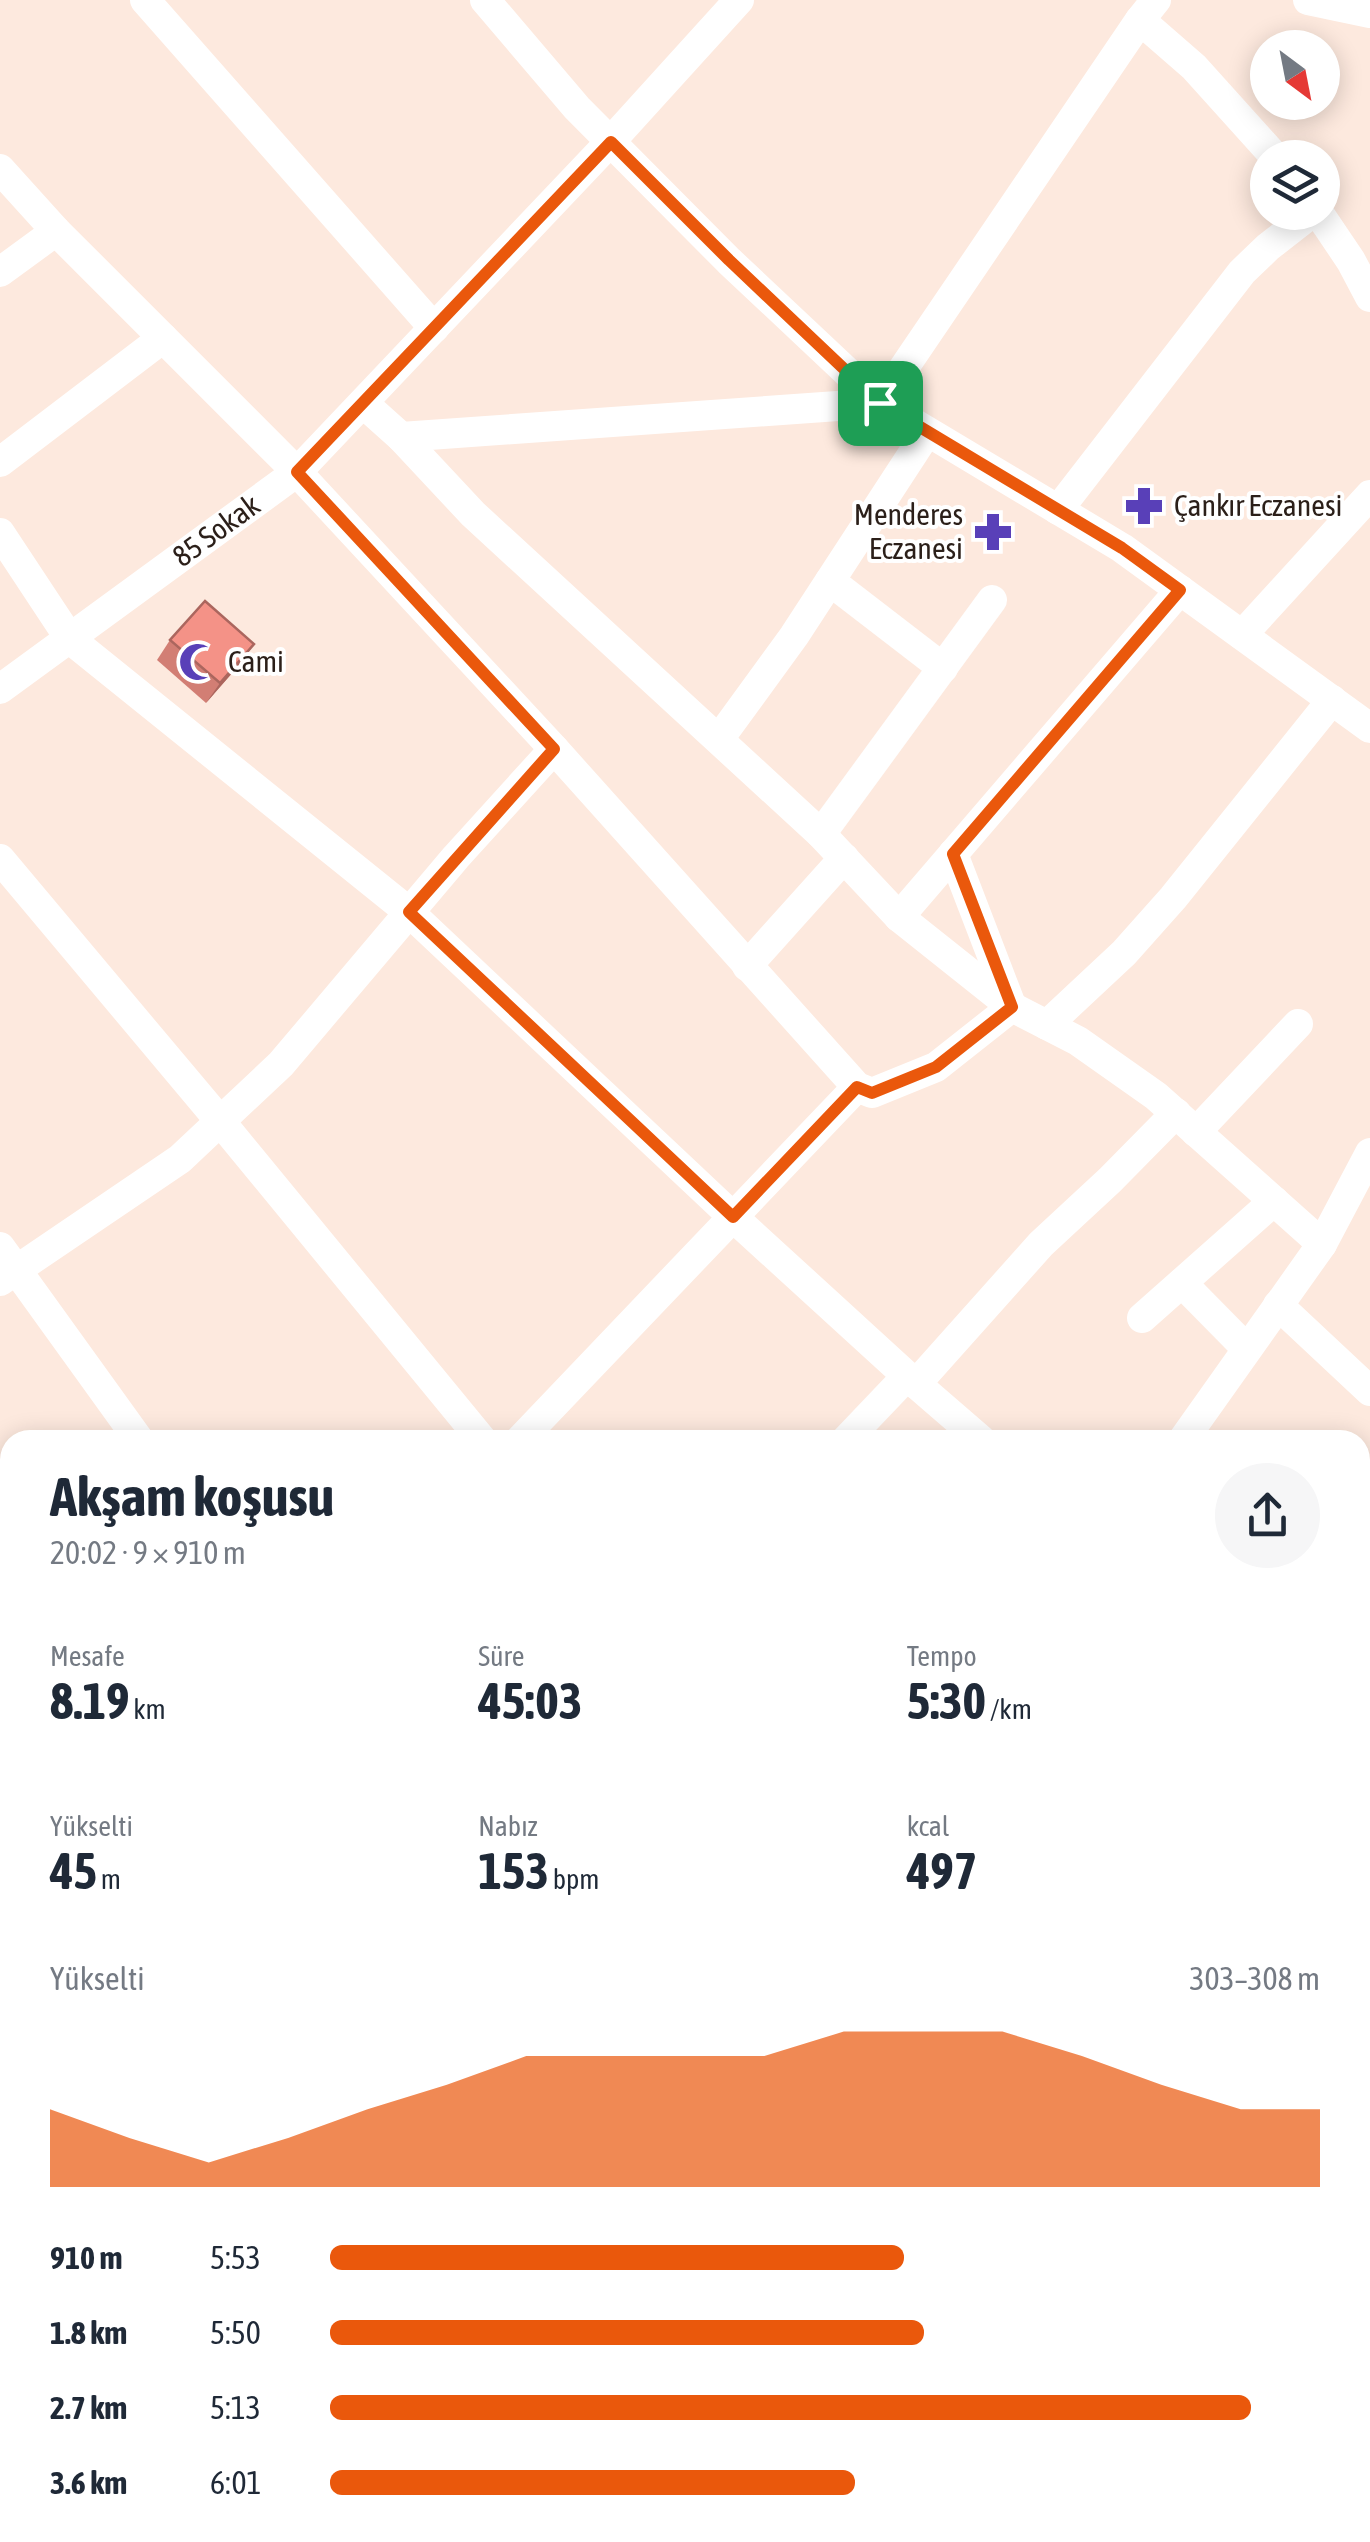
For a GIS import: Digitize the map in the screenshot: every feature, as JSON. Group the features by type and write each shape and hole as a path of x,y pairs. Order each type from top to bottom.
{"street":[{"path":"145,0 434,328"},
{"name":"85 Sokak","path":"0,689 297,472 611,142 739,0"},
{"path":"1308,0 1370,12"},
{"path":"499,5 577,108 880,403 1122,548 1370,728"},
{"path":"880,403 1148,10 1260,140"},
{"path":"0,169 56,231 297,472 554,749 857,1087 872,1093 936,1067 1012,1007"},
{"path":"1058,510 1242,272 1291,230"},
{"path":"1329,230 1370,297"},
{"path":"0,272 56,231"},
{"path":"0,462 163,338"},
{"path":"363,402 473,514 821,834 899,917 1012,1007 1078,1041 1156,1096 1322,1244"},
{"path":"401,437 880,403"},
{"path":"719,739 794,636 927,432"},
{"path":"1242,635 1370,495"},
{"path":"0,532 70,639 409,912 733,1217 970,1430"},
{"path":"830,581 943,668"},
{"path":"899,917 1180,590"},
{"path":"821,834 992,600"},
{"path":"1047,1025 1174,898 1332,700"},
{"path":"130,1430 6,1266 180,1158 281,1064 554,749"},
{"path":"953,854 1012,1007"},
{"path":"0,858 474,1430"},
{"path":"747,966 844,858"},
{"path":"857,1430 912,1380 1040,1244 1110,1180 1186,1122 1298,1024"},
{"path":"530,1430 857,1087"},
{"path":"1190,1430 1362,1190 1370,1154"},
{"path":"1142,1318 1274,1201"},
{"path":"1182,1282 1247,1350"},
{"path":"1278,1306 1370,1391"}],"building":[{"path":"205,601 254,644 220,683 170,640"}],"place":[{"name":"Çankır Eczanesi","path":"1144,506"},
{"name":"Menderes Eczanesi","path":"993,532"},
{"name":"Cami","path":"198,662"}],"route":[{"path":"611,142 880,403 1122,548 1180,590 953,854 1012,1007 936,1067 872,1093 857,1087 733,1217 409,912 554,749 297,472 611,142"}]}
